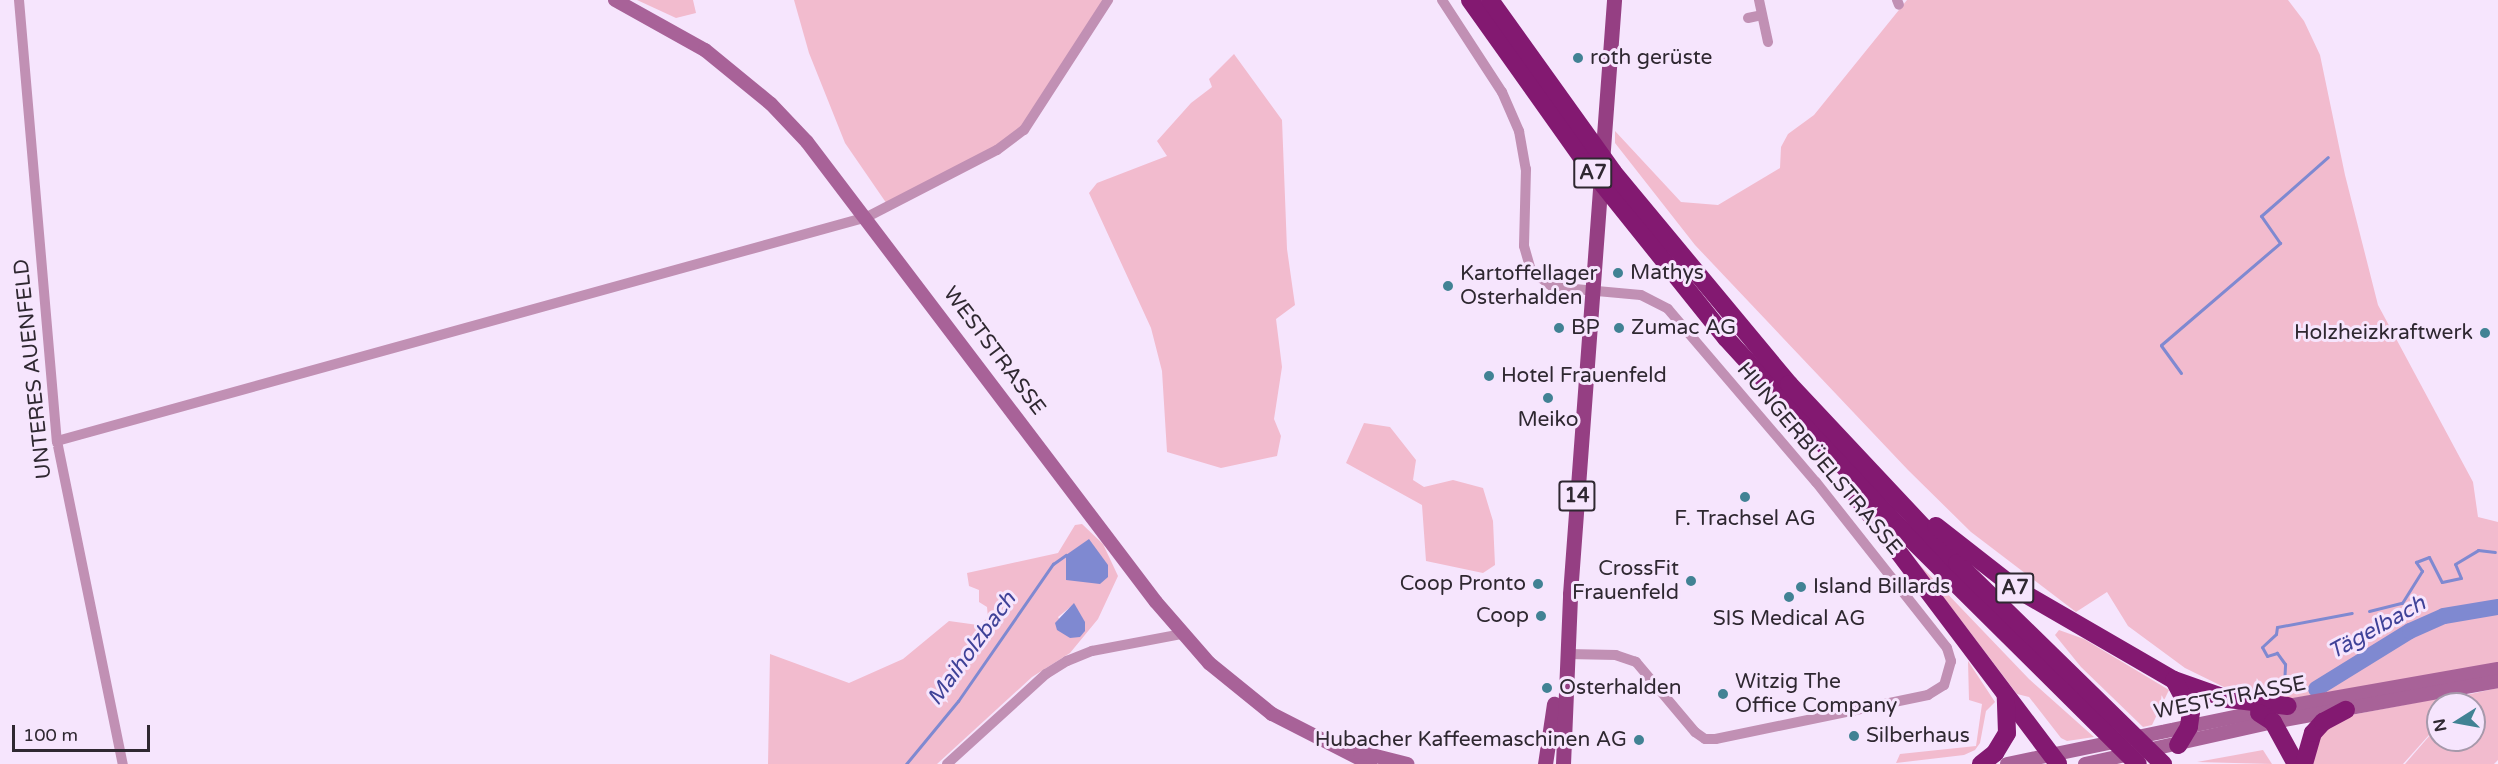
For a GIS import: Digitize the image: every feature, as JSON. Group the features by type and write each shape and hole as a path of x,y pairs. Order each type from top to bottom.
{"highway":[{"name":"A7","path":"1470,0 1622,211 1802,424 2006,694 2061,758"},
{"name":"A7","path":"1490,0 1581,129 1670,244 1871,474 2161,763"},
{"name":"A7","path":"1802,424 1945,574 2138,764"},
{"name":"A7","path":"1871,474 2015,588 2174,680 2228,699 2288,706"},
{"name":"A7","path":"2174,680 2191,708 2189,727"},
{"path":"1981,764 1995,753 2007,734 2006,694"},
{"path":"2304,764 2313,733 2323,722 2346,710"},
{"path":"2266,718 2296,764"},
{"path":"2178,745 2189,727"}],"main road":[{"name":"WESTSTRASSE","path":"615,0 689,40 750,85 807,142 867,217 1182,634 1253,701 1325,742 1370,764"},
{"name":"14","path":"1563,764 1570,594 1614,0"},
{"name":"14","path":"1545,764 1570,594"},
{"name":"WESTSTRASSE","path":"2085,764 2178,745 2266,718 2288,706 2498,669"},
{"name":"WESTSTRASSE","path":"2007,764 2061,758 2189,727 2346,710 2498,681"},
{"name":"WESTSTRASSE","path":"1325,742 1407,764"}],"street":[{"name":"UNTERES AUENFELD","path":"19,0 57,441 123,764"},
{"path":"57,441 867,217 997,150 1024,130 1108,0"},
{"path":"1442,0 1502,92 1520,131 1526,169 1523,235 1528,264 1552,287 1593,292"},
{"path":"1759,0 1768,42"},
{"path":"1748,18 1762,15"},
{"name":"HUNGERBÜELSTRASSE","path":"1568,654 1616,655 1636,662 1705,739 1928,695 1944,685 1951,672 1947,648 1934,631 1816,482 1668,309 1641,295 1593,292"},
{"path":"947,764 1046,674 1067,661 1092,651 1182,634"}],"shaded area":[{"path":"637,0 693,0 696,13 676,18"},
{"path":"794,0 1108,0 1024,130 889,207 845,143 809,53"},
{"path":"1907,0 2288,0 2304,21 2320,55 2345,175 2378,305 2473,482 2478,517 2498,522 2498,663 2295,698 2272,698 2236,693 2185,668 2128,626 2107,592 2076,612 1971,532 1908,470 1695,245 1615,143 1615,131 1681,202 1718,205 1780,168 1781,147 1788,134 1814,115"},
{"path":"1234,54 1282,120 1287,249 1295,305 1276,319 1282,367 1274,419 1281,436 1277,456 1221,468 1167,452 1162,371 1151,328 1089,193 1097,183 1167,156 1157,141 1191,103 1212,87 1209,79"},
{"path":"1364,423 1390,427 1416,460 1413,480 1424,487 1453,480 1483,488 1493,521 1495,565 1483,573 1426,561 1422,505 1346,463"},
{"path":"1082,524 1103,544 1118,576 1098,619 1070,653 1032,677 937,764 768,764 770,654 849,683 903,659 949,621 978,625 988,618 987,607 979,602 979,590 969,586 967,573 1058,553 1075,525","holes":["1074,604 1070,638 1058,617"]},
{"path":"1916,561 2029,679 2094,737 2067,741 2061,738 2029,697 2017,694"},
{"path":"2059,630 2084,639 2169,690 2152,725 2143,727 2081,667 2055,635"},
{"path":"1968,661 1995,702 1986,711 1980,743 1975,750 1964,755 1896,763 1900,754 1976,746 1982,704 1969,700"},
{"path":"2498,688 2498,760 2494,764 2405,764 2426,740 2426,752 2486,752 2486,692 2480,692"},
{"path":"2426,701 2426,738 2403,764 2310,764 2316,735 2346,716"},
{"path":"2263,750 2272,764 2197,762"}],"water":[{"path":"1089,539 1108,565 1108,577 1100,584 1066,580 1066,555"},
{"path":"1074,603 1085,622 1085,631 1080,637 1070,638 1057,630 1055,623"}],"waterway":[{"path":"2181,373 2161,345 2280,243 2261,216 2328,157"},
{"path":"2369,611 2402,603 2422,571 2416,562 2429,557 2442,582 2461,578 2455,564 2478,550 2495,552"},
{"name":"Maiholzbach","path":"906,764 958,701 1053,564 1066,555"},
{"name":"Tägelbach","path":"2316,689 2410,631 2444,616 2498,607"},
{"path":"2284,685 2285,664 2277,653 2267,656 2262,647 2276,634 2277,627 2352,613"}],"place":[{"name":"roth gerüste","path":"1578,58"},
{"name":"Mathys","path":"1618,273"},
{"name":"Kartoffellager Osterhalden","path":"1448,286"},
{"name":"BP","path":"1559,328"},
{"name":"Zumac AG","path":"1619,328"},
{"name":"Holzheizkraftwerk","path":"2485,333"},
{"name":"Hotel Frauenfeld","path":"1489,376"},
{"name":"Meiko","path":"1548,398"},
{"name":"F. Trachsel AG","path":"1745,497"},
{"name":"CrossFit Frauenfeld","path":"1691,581"},
{"name":"Coop Pronto","path":"1538,584"},
{"name":"Island Billards","path":"1801,587"},
{"name":"SIS Medical AG","path":"1789,597"},
{"name":"Coop","path":"1541,616"},
{"name":"Osterhalden","path":"1547,688"},
{"name":"Witzig The Office Company","path":"1723,694"},
{"name":"Silberhaus","path":"1854,736"},
{"name":"Hubacher Kaffeemaschinen AG","path":"1639,740"}]}
